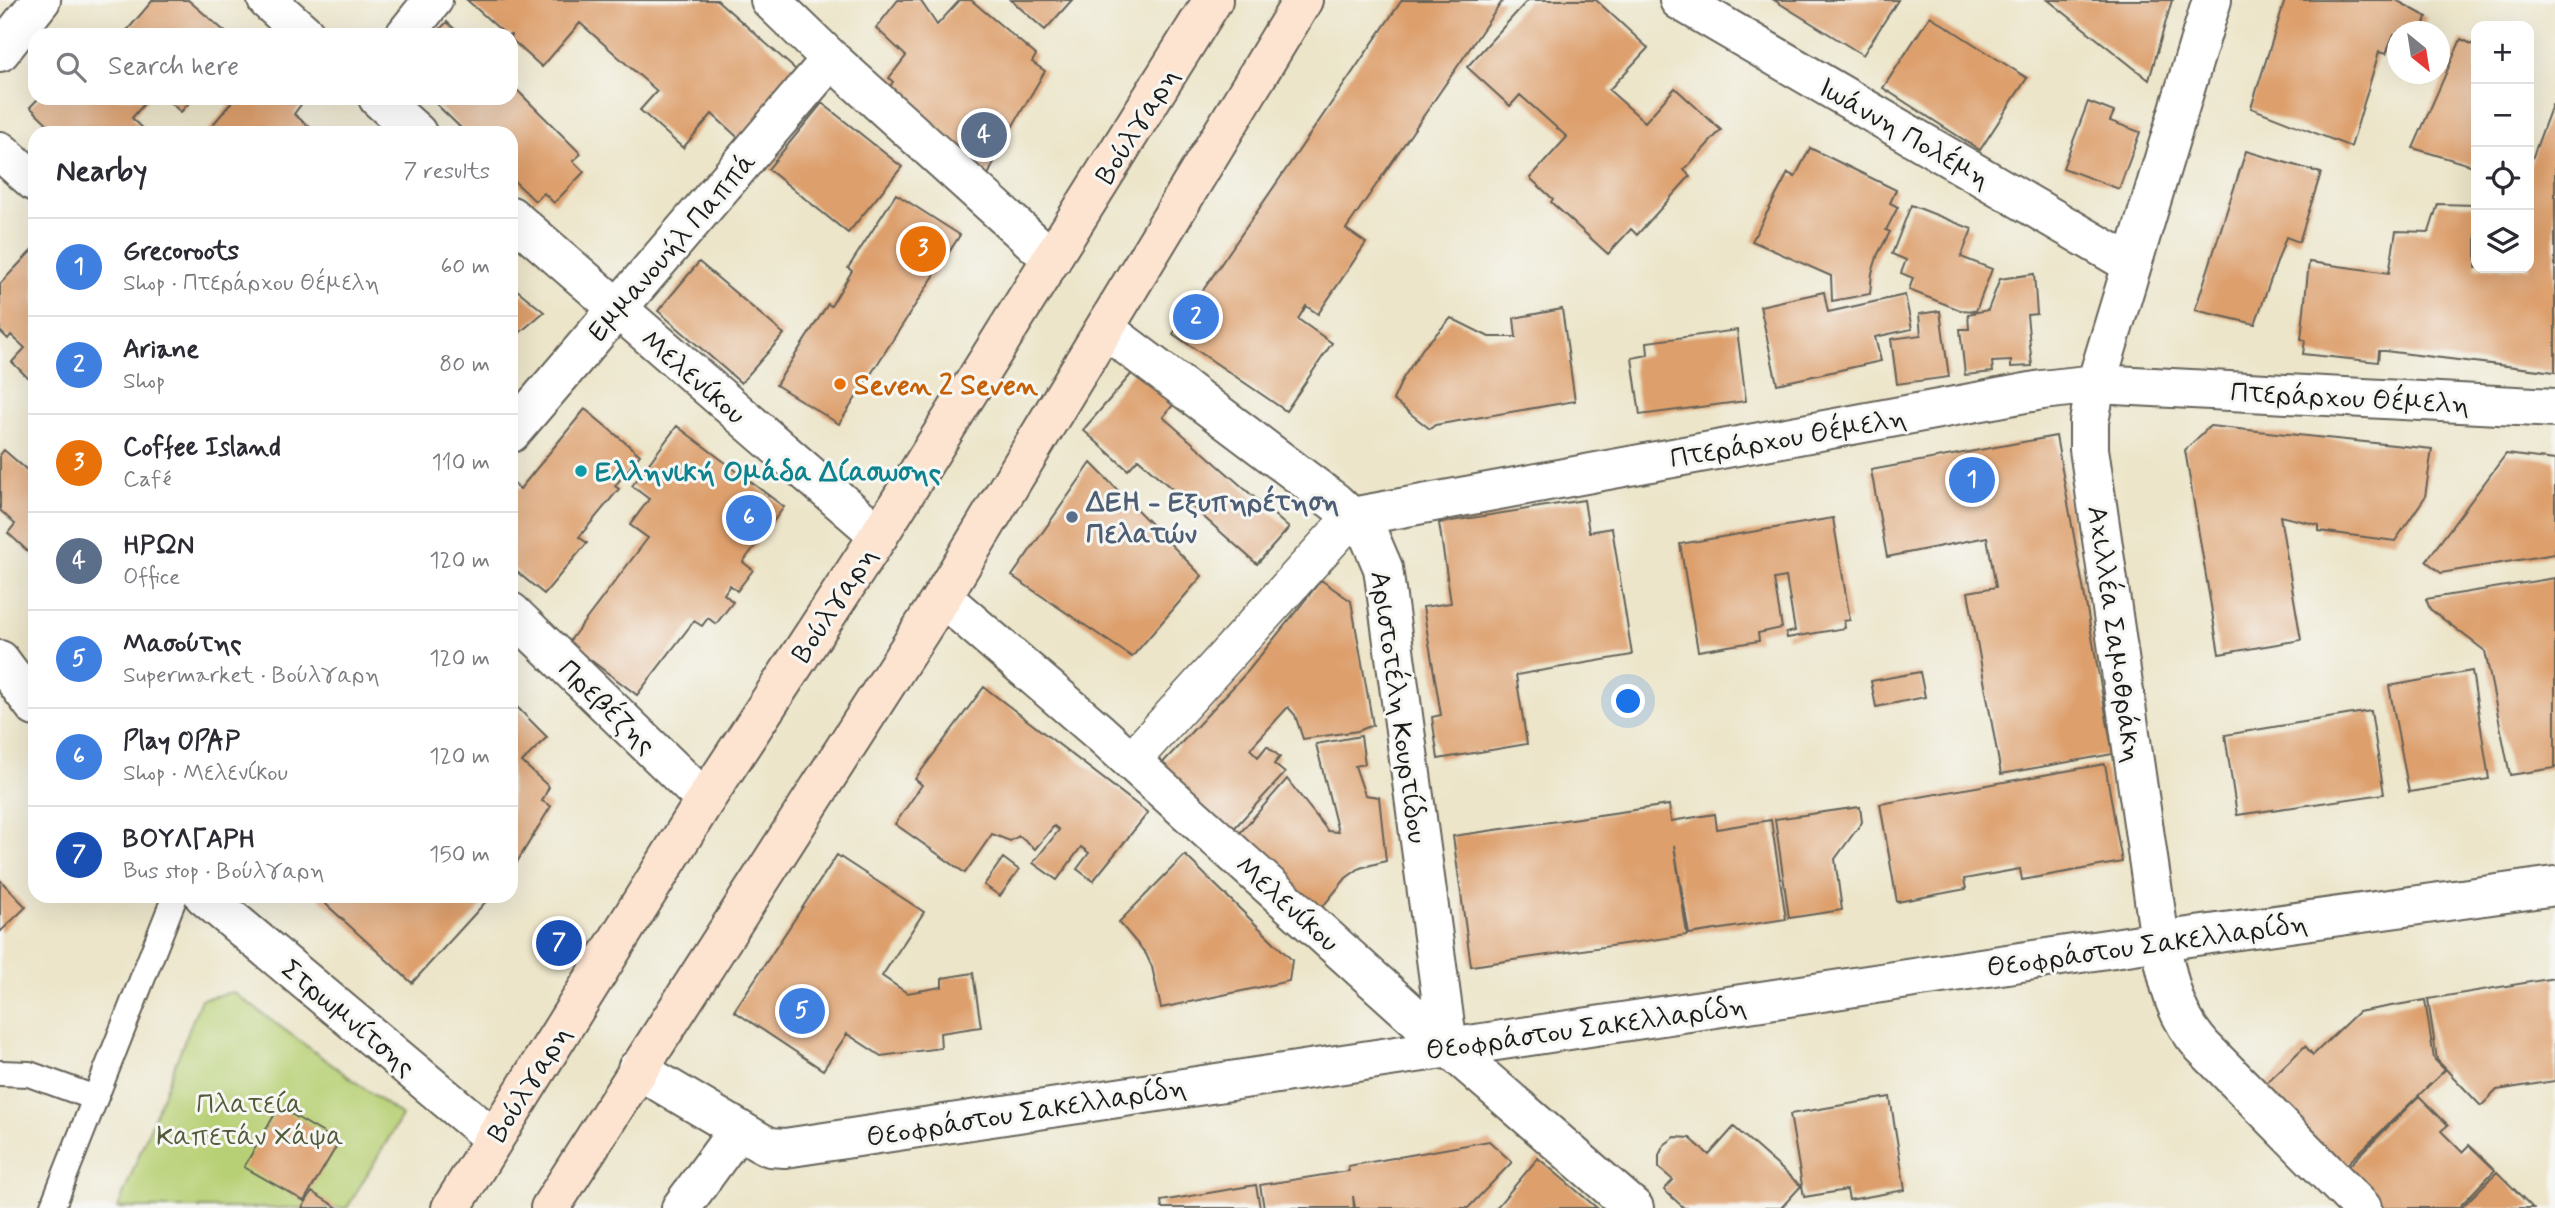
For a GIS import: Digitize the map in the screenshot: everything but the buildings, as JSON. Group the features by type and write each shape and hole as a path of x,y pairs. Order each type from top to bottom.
{"main road":[{"name":"Βούλγαρη","path":"452,1208 705,800 879,535 1213,0"},
{"path":"550,1208 942,597 1303,0"}],"street":[{"path":"0,52 41,0"},
{"path":"267,0 298,28"},
{"path":"411,28 433,0"},
{"path":"770,0 831,59 1052,259"},
{"name":"Ιωάννη Πολέμη","path":"1679,0 2131,264"},
{"name":"Αχιλλέα Σαμοθράκη","path":"2212,0 2096,384 2089,422 2089,449 2160,941 2171,993 2189,1031 2362,1208"},
{"name":"Εμμανουήλ Παππά","path":"518,425 831,59"},
{"path":"386,105 409,126"},
{"path":"0,151 28,176"},
{"name":"Μελενίκου","path":"518,222 879,535"},
{"name":"Αριστοτέλη Κουρτίδου","path":"1105,329 1335,502 1368,533 1383,568 1448,1047"},
{"name":"Πτεράρχου Θέμελη","path":"1352,517 2028,393 2096,384 2555,408"},
{"path":"1130,761 1352,517"},
{"name":"Μελενίκου","path":"942,597 1130,761 1448,1047 1634,1208"},
{"name":"Πρεβέζης","path":"518,619 705,800"},
{"path":"0,660 28,698"},
{"name":"Θεοφράστου Σακελλαρίδη","path":"637,1069 738,1130 770,1147 785,1148 2160,941 2555,886"},
{"name":"Στρωμνίτσης","path":"212,903 493,1139"},
{"path":"681,1208 738,1130"}],"lane":[{"path":"52,1208 171,903"},
{"path":"0,1073 29,1074 95,1098"}],"green space":[{"name":"Πλατεία Καπετάν Χάψα","path":"233,992 402,1116 347,1208 118,1208 201,999"}],"place":[{"name":"ΗΡΩΝ","path":"984,135"},
{"name":"Coffee Island","path":"923,249"},
{"name":"Ariane","path":"1196,317"},
{"name":"Seven 2 Seven","path":"840,384"},
{"name":"Ελληνική Ομάδα Δίασωσης","path":"581,471"},
{"name":"Grecoroots","path":"1972,480"},
{"name":"ΔΕΗ - Εξυπηρέτηση Πελατών","path":"1072,517"},
{"name":"Play OPAP","path":"749,518"},
{"name":"ΒΟΥΛΓΑΡΗ","path":"559,943"},
{"name":"Μασούτης","path":"802,1011"}]}
